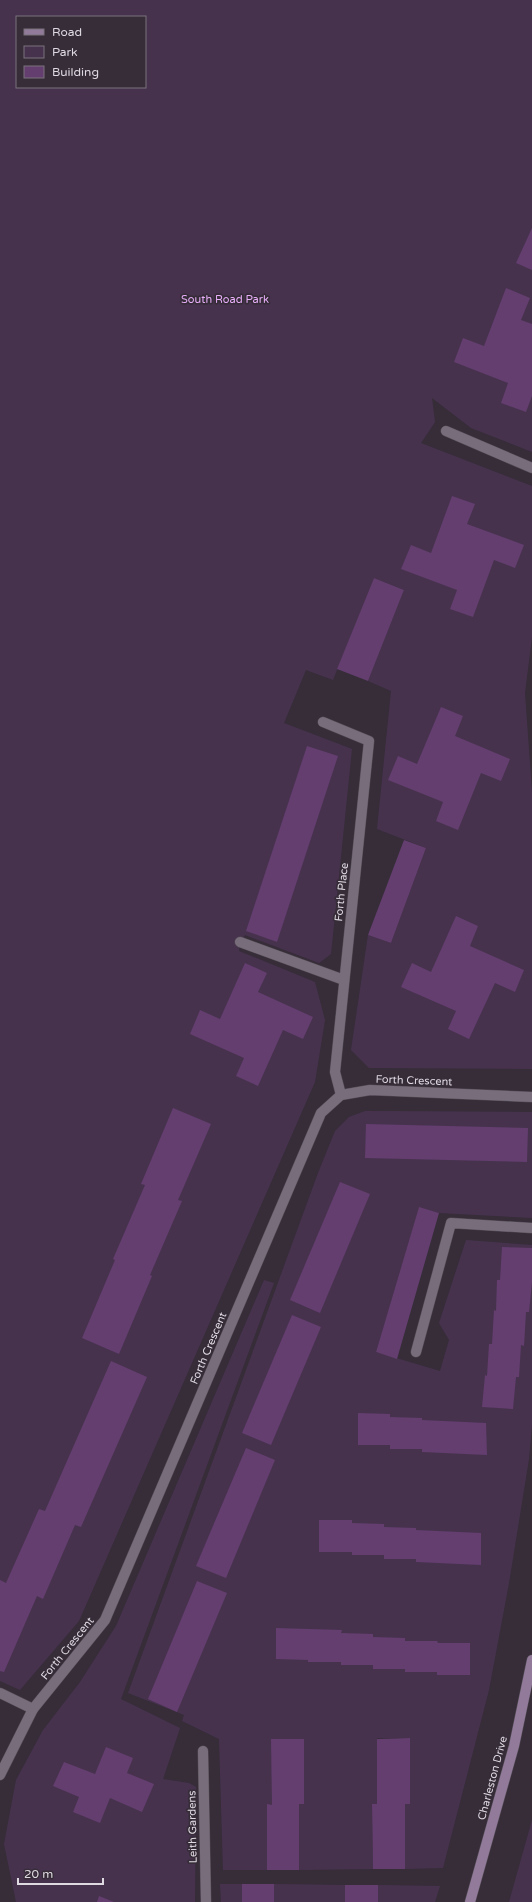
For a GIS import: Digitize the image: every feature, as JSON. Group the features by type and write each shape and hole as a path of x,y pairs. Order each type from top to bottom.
{"street":[{"path":"446,431 532,468"},
{"name":"Forth Place","path":"323,722 369,741 335,1072 341,1095"},
{"path":"240,942 344,980"},
{"name":"Forth Crescent","path":"0,1775 33,1709 105,1620 321,1113 341,1095 370,1090 532,1097"},
{"path":"416,1352 450,1223 532,1228"},
{"name":"Charleston Drive","path":"470,1902 514,1746 532,1660"},
{"path":"0,1694 33,1709"},
{"name":"Leith Gardens","path":"203,1751 206,1902"}],"green space":[{"name":"South Road Park","path":"0,0 532,0 532,452 471,428 432,398 435,422 421,443 532,486 532,637 525,693 532,792 532,1069 369,1068 351,1050 368,935 391,943 426,848 377,829 391,691 368,681 404,590 374,578 333,680 306,670 284,723 352,749 331,954 319,963 245,935 240,942 239,951 315,982 325,1020 315,1082 79,1621 20,1690 0,1681"},
{"path":"365,1111 532,1112 532,1218 439,1213 419,1208 376,1352 440,1371 449,1340 439,1323 466,1240 532,1245 532,1425 529,1459 509,1583 489,1690 443,1868 405,1869 405,1804 409,1738 377,1738 377,1804 372,1804 373,1869 299,1870 299,1804 304,1804 304,1739 272,1739 272,1805 267,1805 267,1870 223,1870 219,1739 182,1721 184,1715 128,1693 318,1173 335,1131 349,1117"},
{"path":"264,1280 274,1283 121,1699 180,1728 163,1779 189,1783 196,1787 195,1902 16,1902 4,1844 16,1780 43,1730 80,1682 116,1626"},
{"path":"532,1820 532,1902 509,1902"},
{"path":"220,1884 242,1884 242,1902 221,1902"},
{"path":"274,1884 345,1885 345,1902 274,1902"},
{"path":"378,1885 440,1886 435,1902 378,1902"}],"building":[{"path":"532,228 532,270 516,263"},
{"path":"506,288 530,298 521,320 532,324 532,396 526,412 501,403 508,383 454,362 463,338 484,346"},
{"path":"452,496 475,504 467,524 524,545 515,568 494,560 473,617 450,609 457,590 401,569 411,545 431,553"},
{"path":"374,578 404,590 368,681 337,669"},
{"path":"441,707 463,716 455,736 510,759 501,781 481,773 458,830 436,821 443,802 388,780 398,756 417,764"},
{"path":"307,746 338,756 277,942 246,931"},
{"path":"404,840 426,848 391,943 368,935"},
{"path":"456,916 478,926 470,946 524,970 515,992 495,983 469,1039 448,1029 456,1011 401,987 412,963 431,972"},
{"path":"245,963 267,973 258,992 313,1017 303,1039 283,1030 258,1086 236,1076 244,1058 190,1034 200,1010 220,1019"},
{"path":"173,1108 211,1124 178,1200 182,1201 150,1275 152,1276 119,1354 82,1338 115,1260 113,1259 145,1185 141,1184"},
{"path":"366,1124 528,1128 527,1162 365,1158"},
{"path":"340,1182 370,1194 320,1313 290,1300"},
{"path":"419,1207 439,1213 397,1359 376,1352"},
{"path":"502,1247 532,1248 532,1282 529,1312 526,1312 524,1346 521,1345 519,1377 516,1377 513,1409 482,1407 485,1375 487,1376 489,1344 492,1344 494,1310 496,1311 497,1280 500,1280"},
{"path":"292,1315 321,1327 271,1445 242,1433"},
{"path":"111,1361 147,1377 81,1527 75,1525 43,1599 37,1596 4,1672 0,1671 0,1580 6,1583 39,1509 45,1511"},
{"path":"358,1413 390,1414 390,1417 422,1418 422,1420 486,1423 487,1455 422,1452 422,1449 390,1449 390,1445 358,1445"},
{"path":"246,1448 275,1460 226,1578 196,1566"},
{"path":"319,1520 352,1520 352,1523 384,1524 384,1527 481,1533 481,1565 416,1562 416,1559 384,1559 384,1555 352,1555 352,1552 319,1552"},
{"path":"197,1581 227,1593 177,1712 148,1699"},
{"path":"276,1628 342,1630 341,1633 373,1634 373,1637 405,1638 405,1641 470,1643 470,1675 437,1675 437,1672 405,1672 405,1669 373,1669 373,1665 341,1665 341,1662 308,1662 308,1660 276,1659"},
{"path":"410,1738 410,1804 405,1804 405,1869 373,1869 372,1804 377,1804 377,1739"},
{"path":"271,1739 304,1739 304,1804 299,1804 299,1870 267,1870 267,1804 272,1805"},
{"path":"106,1747 133,1758 127,1773 154,1784 142,1812 110,1798 100,1823 73,1812 79,1797 53,1786 64,1762 95,1774"},
{"path":"242,1884 274,1884 274,1902 242,1902"},
{"path":"345,1885 378,1885 378,1902 345,1902"},
{"path":"99,1896 114,1902 97,1902"}]}
